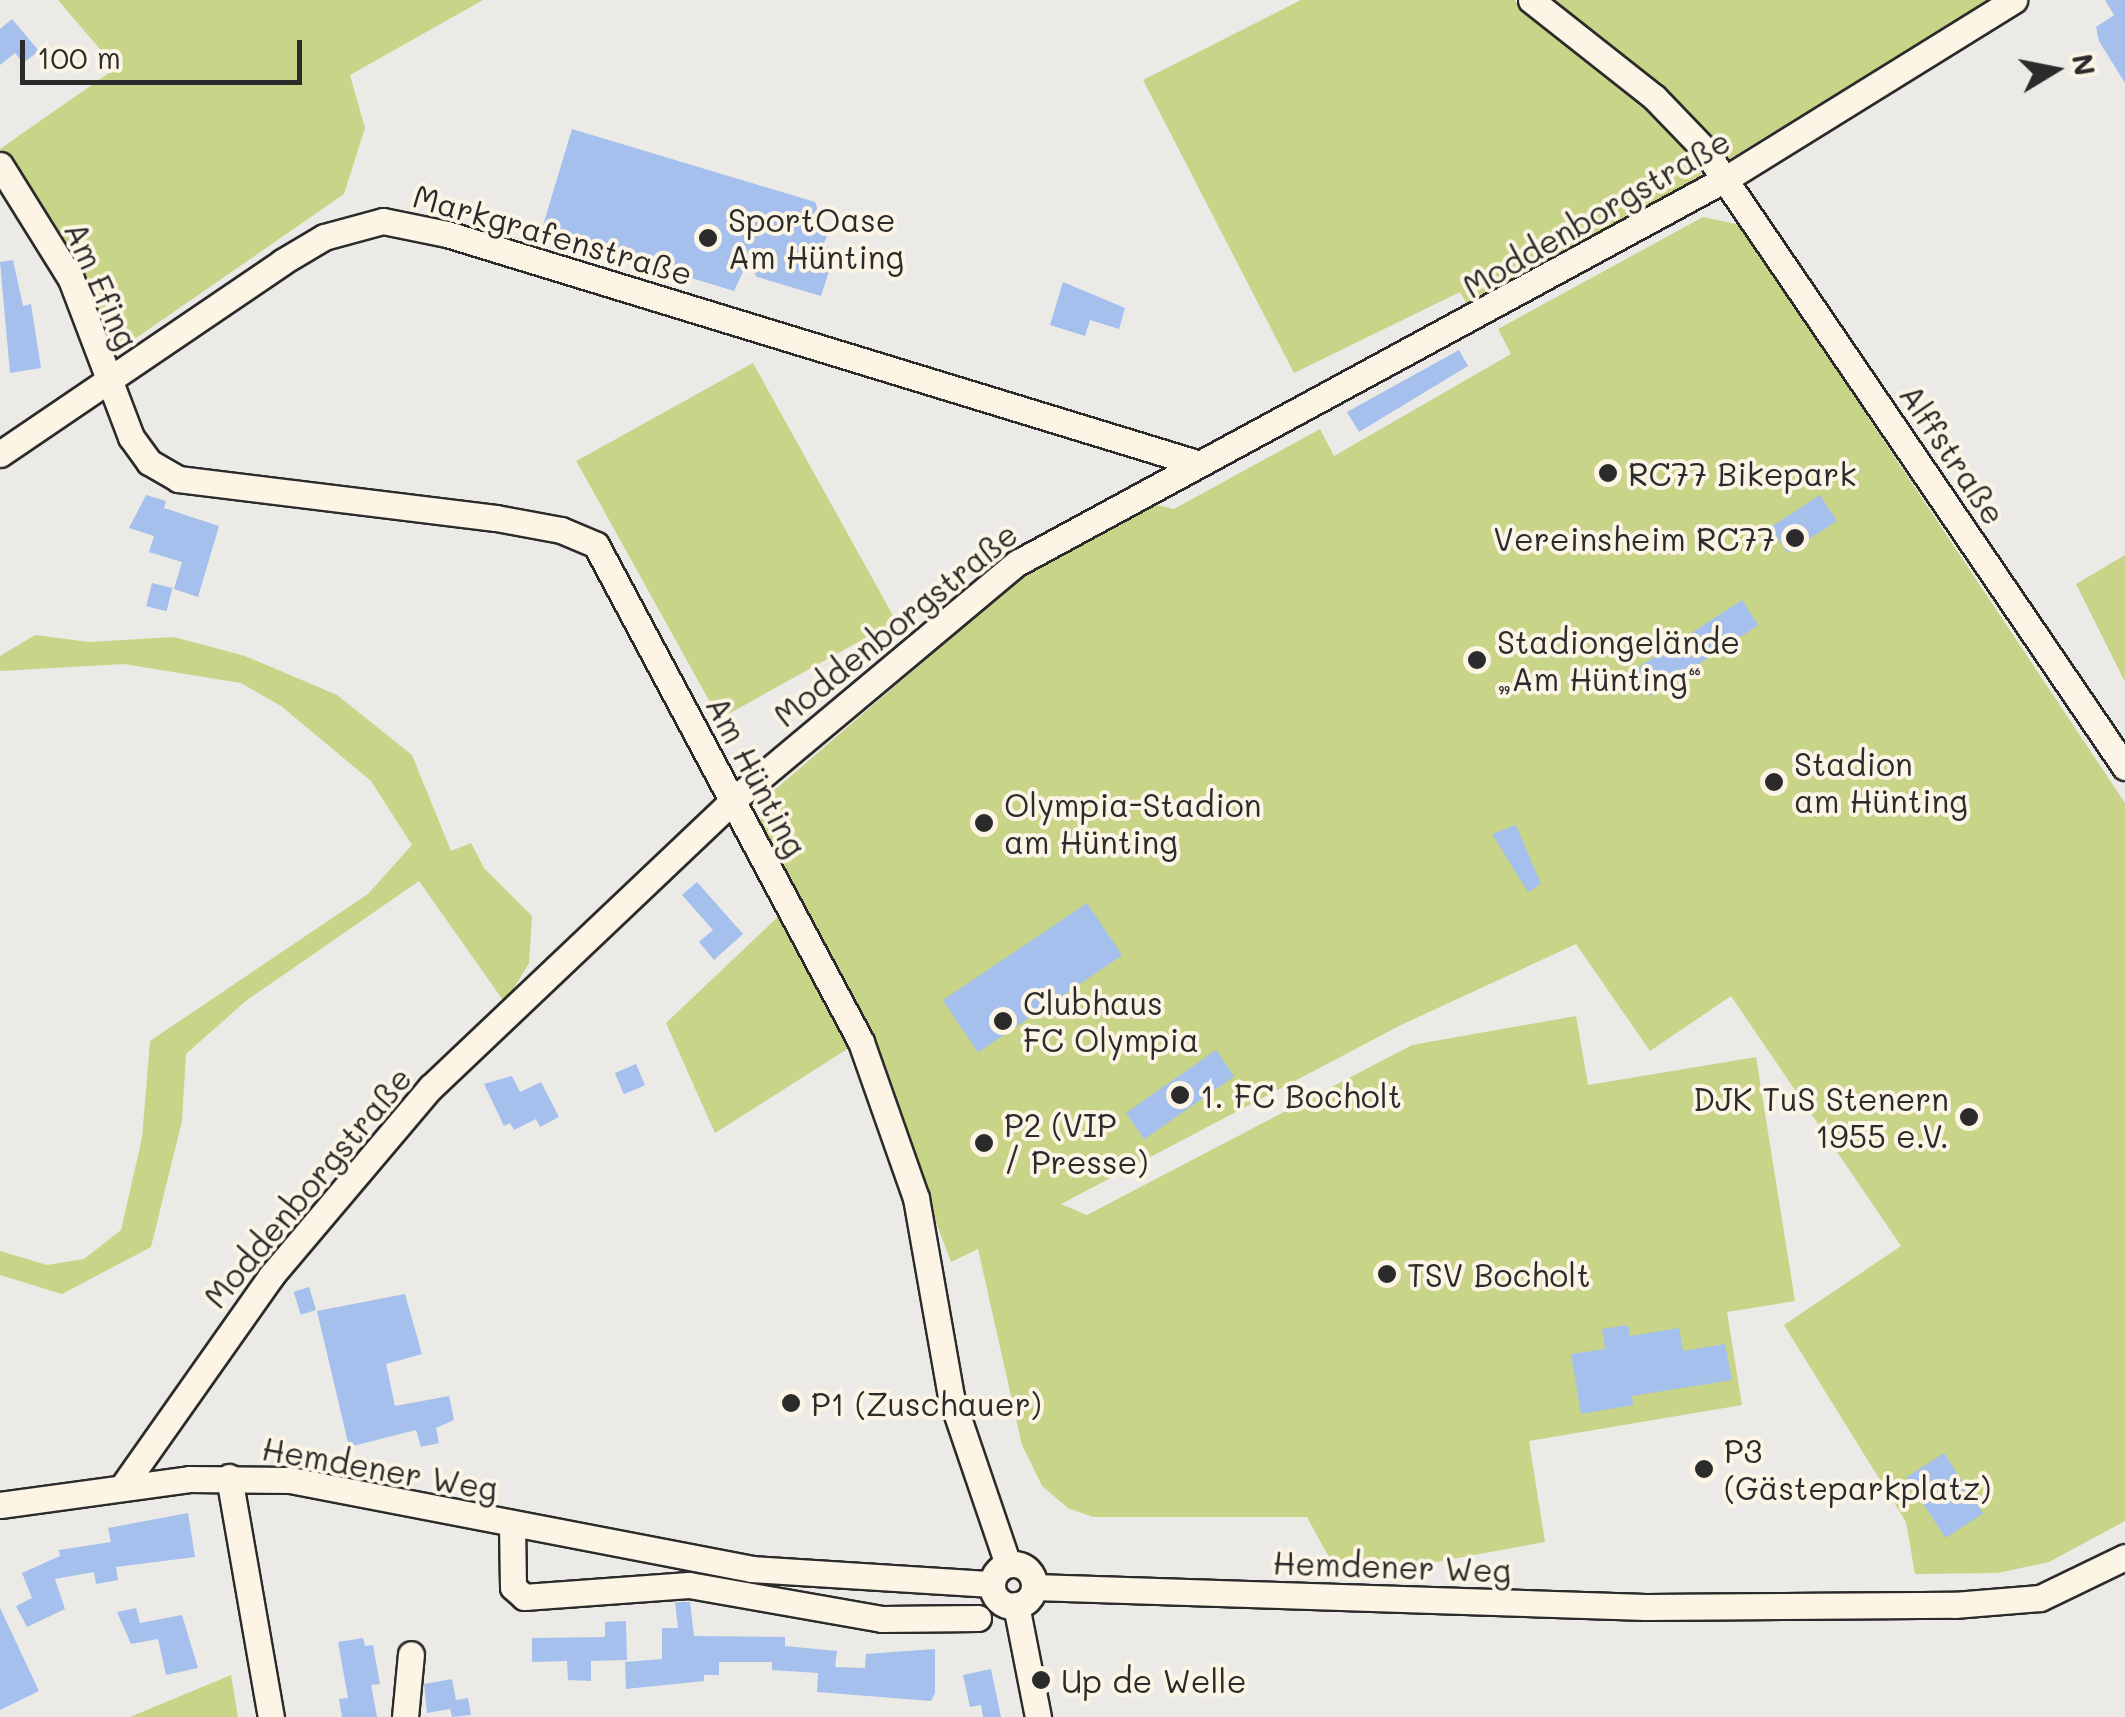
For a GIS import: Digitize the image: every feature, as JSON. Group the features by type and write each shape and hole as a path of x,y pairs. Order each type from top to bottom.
{"street":[{"name":"Alffstraße","path":"1531,0 1667,108 1726,178 2125,767"},
{"name":"Moddenborgstraße","path":"123,1486 271,1276 431,1087 732,801 1017,563 1193,462 1468,323 1726,178 2014,0"},
{"name":"Am Efing","path":"0,165 70,279 109,382"},
{"name":"Markgrafenstraße","path":"0,454 282,262 324,237 383,221 446,234 1193,462"},
{"name":"Am Hünting","path":"109,382 149,462 178,478 496,518 560,530 596,545 868,1061 924,1230 951,1397 1008,1564"},
{"name":"Hemdener Weg","path":"0,1505 123,1486 228,1477 335,1487 750,1569 992,1584"},
{"path":"228,1477 271,1717"},
{"name":"Hemdener Weg","path":"512,1523 513,1587 524,1598 689,1585 882,1618 978,1618"},
{"name":"Hemdener Weg","path":"1025,1596 1749,1604 2040,1598 2125,1557"},
{"path":"1025,1596 999,1600 992,1584 1008,1564 1024,1566 1038,1717"},
{"path":"405,1717 411,1654"}],"green space":[{"path":"58,0 483,0 350,75 365,128 344,194 110,356 57,232 0,149 116,68"},
{"path":"1301,0 1514,0 1650,104 1678,132 1705,181 1472,312 1460,292 1294,373 1143,80"},
{"path":"1550,0 1990,0 1728,160 1700,123"},
{"path":"1703,217 1740,225 2125,803 2125,1521 2049,1562 1997,1573 1915,1574 1906,1522 1784,1325 1901,1246 1731,996 1650,1051 1576,944 1401,1025 1061,1204 1087,1215 1412,1045 1576,1016 1588,1085 1756,1057 1795,1301 1727,1312 1742,1405 1529,1441 1545,1542 1430,1563 1330,1559 1307,1517 1093,1517 1068,1508 1042,1486 1022,1445 978,1249 951,1262 853,1000 760,822 763,800 1032,568 1148,503 1174,509 1320,429 1334,456 1511,354 1498,329"},
{"path":"753,363 896,621 719,719 576,461"},
{"path":"2125,555 2125,682 2076,584"},
{"path":"35,635 89,642 174,637 245,656 337,695 412,755 451,851 471,843 484,868 532,916 529,963 505,1003 419,881 247,1000 186,1054 182,1121 151,1247 62,1294 0,1275 0,1251 47,1265 84,1259 121,1230 142,1138 150,1041 368,894 412,845 371,781 281,706 241,683 124,664 0,671 0,656"},
{"path":"783,912 852,1046 715,1133 666,1023"},
{"path":"231,1675 238,1717 130,1717"}],"building":[{"path":"2105,0 2125,0 2125,83 2099,41 2096,27 2114,15"},
{"path":"12,19 39,51 23,63 15,53 0,65 0,29"},
{"path":"572,129 815,202 827,236 823,246 836,250 821,296 757,277 747,263 734,291 541,232"},
{"path":"13,260 23,306 31,304 41,368 10,373 0,262"},
{"path":"1063,282 1125,308 1119,329 1090,320 1085,336 1050,325"},
{"path":"1459,350 1468,366 1359,432 1347,412"},
{"path":"146,495 166,501 164,508 219,526 198,597 174,589 182,562 149,552 154,536 129,528"},
{"name":"Vereinsheim RC77","path":"1820,495 1837,521 1787,553 1771,527"},
{"path":"152,583 172,588 167,611 146,606"},
{"path":"1742,600 1758,625 1649,696 1633,671"},
{"path":"1516,825 1541,884 1528,892 1492,834"},
{"path":"697,882 743,934 714,960 699,942 713,930 682,895"},
{"path":"1087,903 1122,955 978,1053 943,1000"},
{"name":"1. FC Bocholt","path":"1216,1050 1234,1076 1144,1139 1126,1113"},
{"path":"636,1064 645,1085 624,1094 615,1073"},
{"path":"512,1076 520,1092 541,1082 559,1117 540,1127 536,1119 514,1130 510,1123 504,1126 484,1084"},
{"path":"309,1287 316,1310 301,1315 294,1292"},
{"path":"405,1294 422,1354 386,1364 395,1406 449,1396 454,1420 436,1428 439,1443 421,1447 416,1430 349,1447 317,1311"},
{"name":"TSV Bocholt","path":"1628,1325 1630,1336 1679,1328 1683,1351 1725,1344 1732,1380 1632,1396 1633,1405 1581,1414 1571,1354 1605,1349 1602,1329"},
{"path":"1944,1453 1983,1513 1945,1538 1906,1478"},
{"path":"188,1513 195,1557 116,1567 118,1580 96,1584 94,1572 55,1579 65,1609 27,1627 16,1606 32,1598 22,1573 60,1556 59,1550 111,1542 108,1528"},
{"path":"675,1602 690,1602 694,1636 785,1637 785,1646 837,1651 835,1667 865,1668 866,1654 935,1649 935,1693 931,1701 817,1692 818,1673 772,1670 772,1662 719,1662 719,1675 704,1675 704,1681 626,1689 625,1662 662,1659 662,1628 678,1628"},
{"path":"0,1608 39,1691 0,1710"},
{"path":"136,1608 140,1623 182,1615 198,1668 166,1675 158,1639 131,1644 117,1612"},
{"path":"626,1621 627,1660 591,1661 591,1681 568,1680 567,1661 532,1662 532,1638 605,1637 605,1622"},
{"path":"363,1638 365,1646 373,1645 380,1684 371,1685 377,1717 342,1717 339,1699 348,1698 338,1642"},
{"path":"991,1669 1001,1717 983,1717 981,1705 970,1707 963,1675"},
{"path":"452,1679 456,1700 468,1698 471,1715 452,1717 450,1709 427,1713 424,1684"}],"place":[{"name":"SportOase Am Hünting","path":"708,238"},
{"name":"RC77 Bikepark","path":"1608,473"},
{"name":"Vereinsheim RC77","path":"1795,538"},
{"name":"Stadiongelände „Am Hünting“","path":"1477,660"},
{"name":"Stadion am Hünting","path":"1774,782"},
{"name":"Olympia-Stadion am Hünting","path":"984,823"},
{"name":"Clubhaus FC Olympia","path":"1003,1021"},
{"name":"1. FC Bocholt","path":"1180,1095"},
{"name":"DJK TuS Stenern 1955 e.V.","path":"1969,1117"},
{"name":"P2 (VIP / Presse)","path":"984,1143"},
{"name":"TSV Bocholt","path":"1387,1274"},
{"name":"P1 (Zuschauer)","path":"791,1403"},
{"name":"P3 (Gästeparkplatz)","path":"1704,1469"},
{"name":"Up de Welle","path":"1041,1680"}]}
